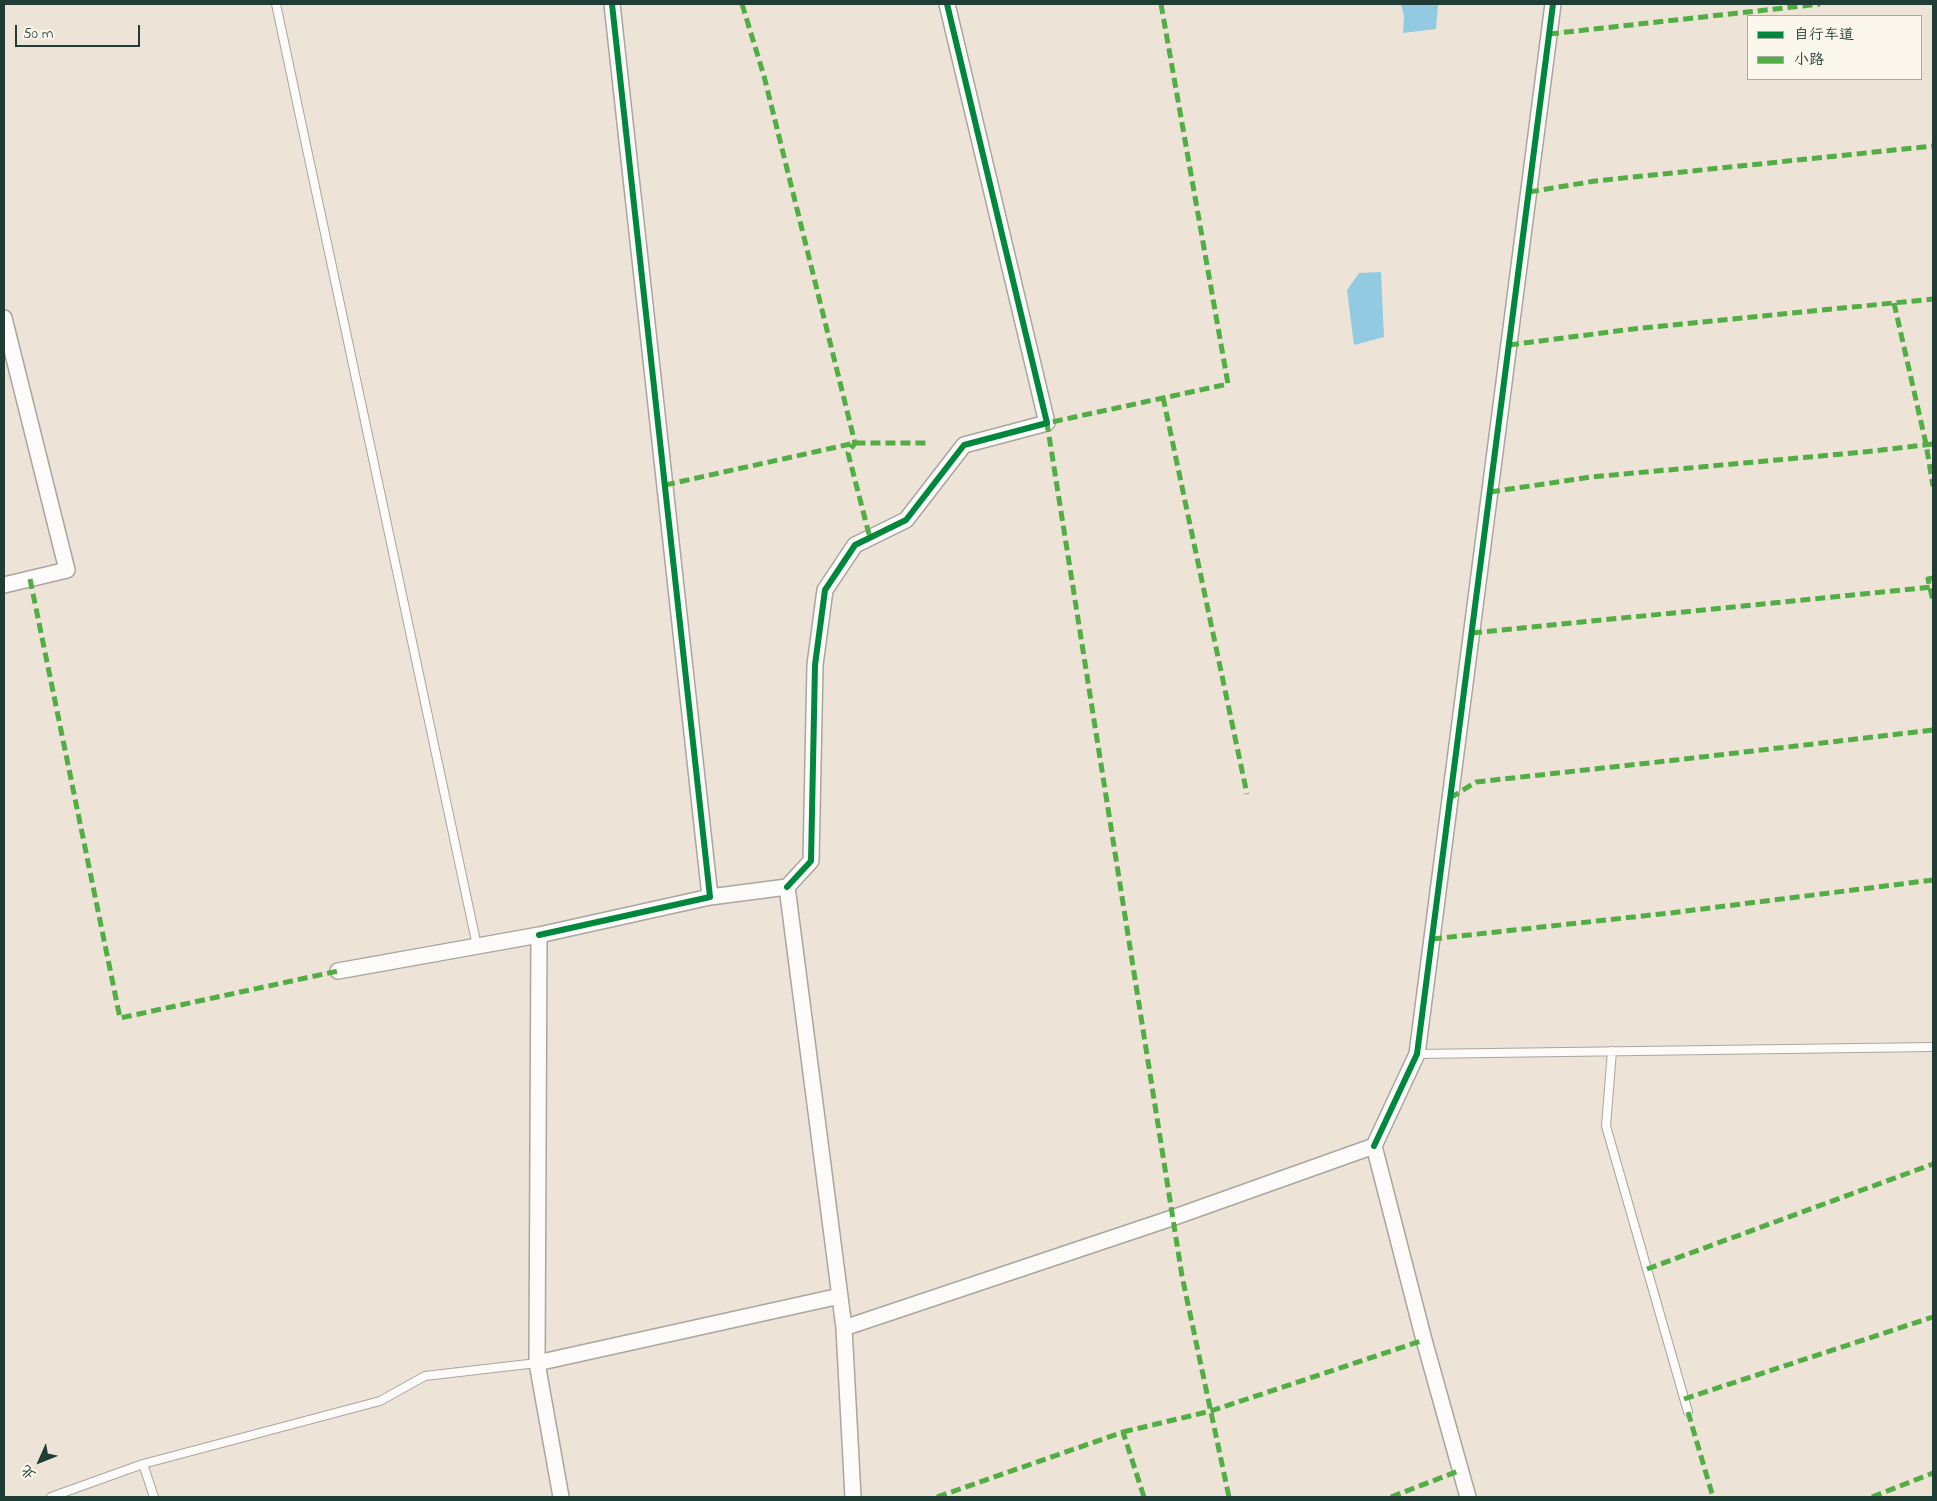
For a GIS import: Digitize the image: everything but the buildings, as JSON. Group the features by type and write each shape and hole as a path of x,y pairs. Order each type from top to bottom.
{"street":[{"path":"612,4 710,897"},
{"path":"338,971 539,935 710,897 787,887 811,861 815,665 825,590 855,545 906,520 964,445 1047,423 947,4"},
{"path":"1468,1497 1424,1340 1374,1146 1417,1054 1553,4"},
{"path":"4,318 67,570 4,585"},
{"path":"787,887 844,1328 853,1497"},
{"path":"539,935 537,1363 561,1497"},
{"path":"844,1328 1172,1218 1374,1146"},
{"path":"537,1363 840,1296"}],"lane":[{"path":"276,4 477,946"},
{"path":"1417,1054 1933,1047"},
{"path":"1612,1051 1606,1126 1688,1412"},
{"path":"51,1497 143,1464 380,1401 425,1376 537,1363"},
{"path":"143,1464 154,1497"}],"water":[{"path":"1401,4 1438,4 1436,29 1403,33 1404,16"},
{"path":"1381,272 1384,337 1354,345 1347,290 1359,273"}],"marked path":[{"path":"742,4 764,76 855,443 848,453 870,538"},
{"path":"1161,4 1228,384 1047,423 1182,1276 1229,1497"},
{"path":"1549,34 1820,4"},
{"path":"1529,192 1595,181 1933,146"},
{"path":"1509,345 1633,329 1933,299"},
{"path":"1894,303 1926,444 1933,486"},
{"path":"1163,397 1247,794"},
{"path":"665,485 855,443 930,443"},
{"path":"1490,492 1591,477 1933,444"},
{"path":"1933,578 1928,579 1933,601"},
{"path":"30,579 120,1018 338,971"},
{"path":"1472,633 1933,587"},
{"path":"1450,798 1476,782 1933,730"},
{"path":"1432,939 1670,913 1933,880"},
{"path":"1647,1269 1933,1164"},
{"path":"1684,1399 1933,1317"},
{"path":"1123,1432 1211,1411 1424,1340"},
{"path":"1688,1412 1713,1497"},
{"path":"937,1497 1123,1432 1144,1497"},
{"path":"1391,1497 1461,1470"},
{"path":"1872,1497 1933,1473"}],"cycle path":[{"path":"539,935 710,897 612,4"},
{"path":"787,887 811,861 815,665 825,590 855,545 906,520 964,445 1047,423 947,4"},
{"path":"1374,1146 1417,1054 1553,4"}]}
